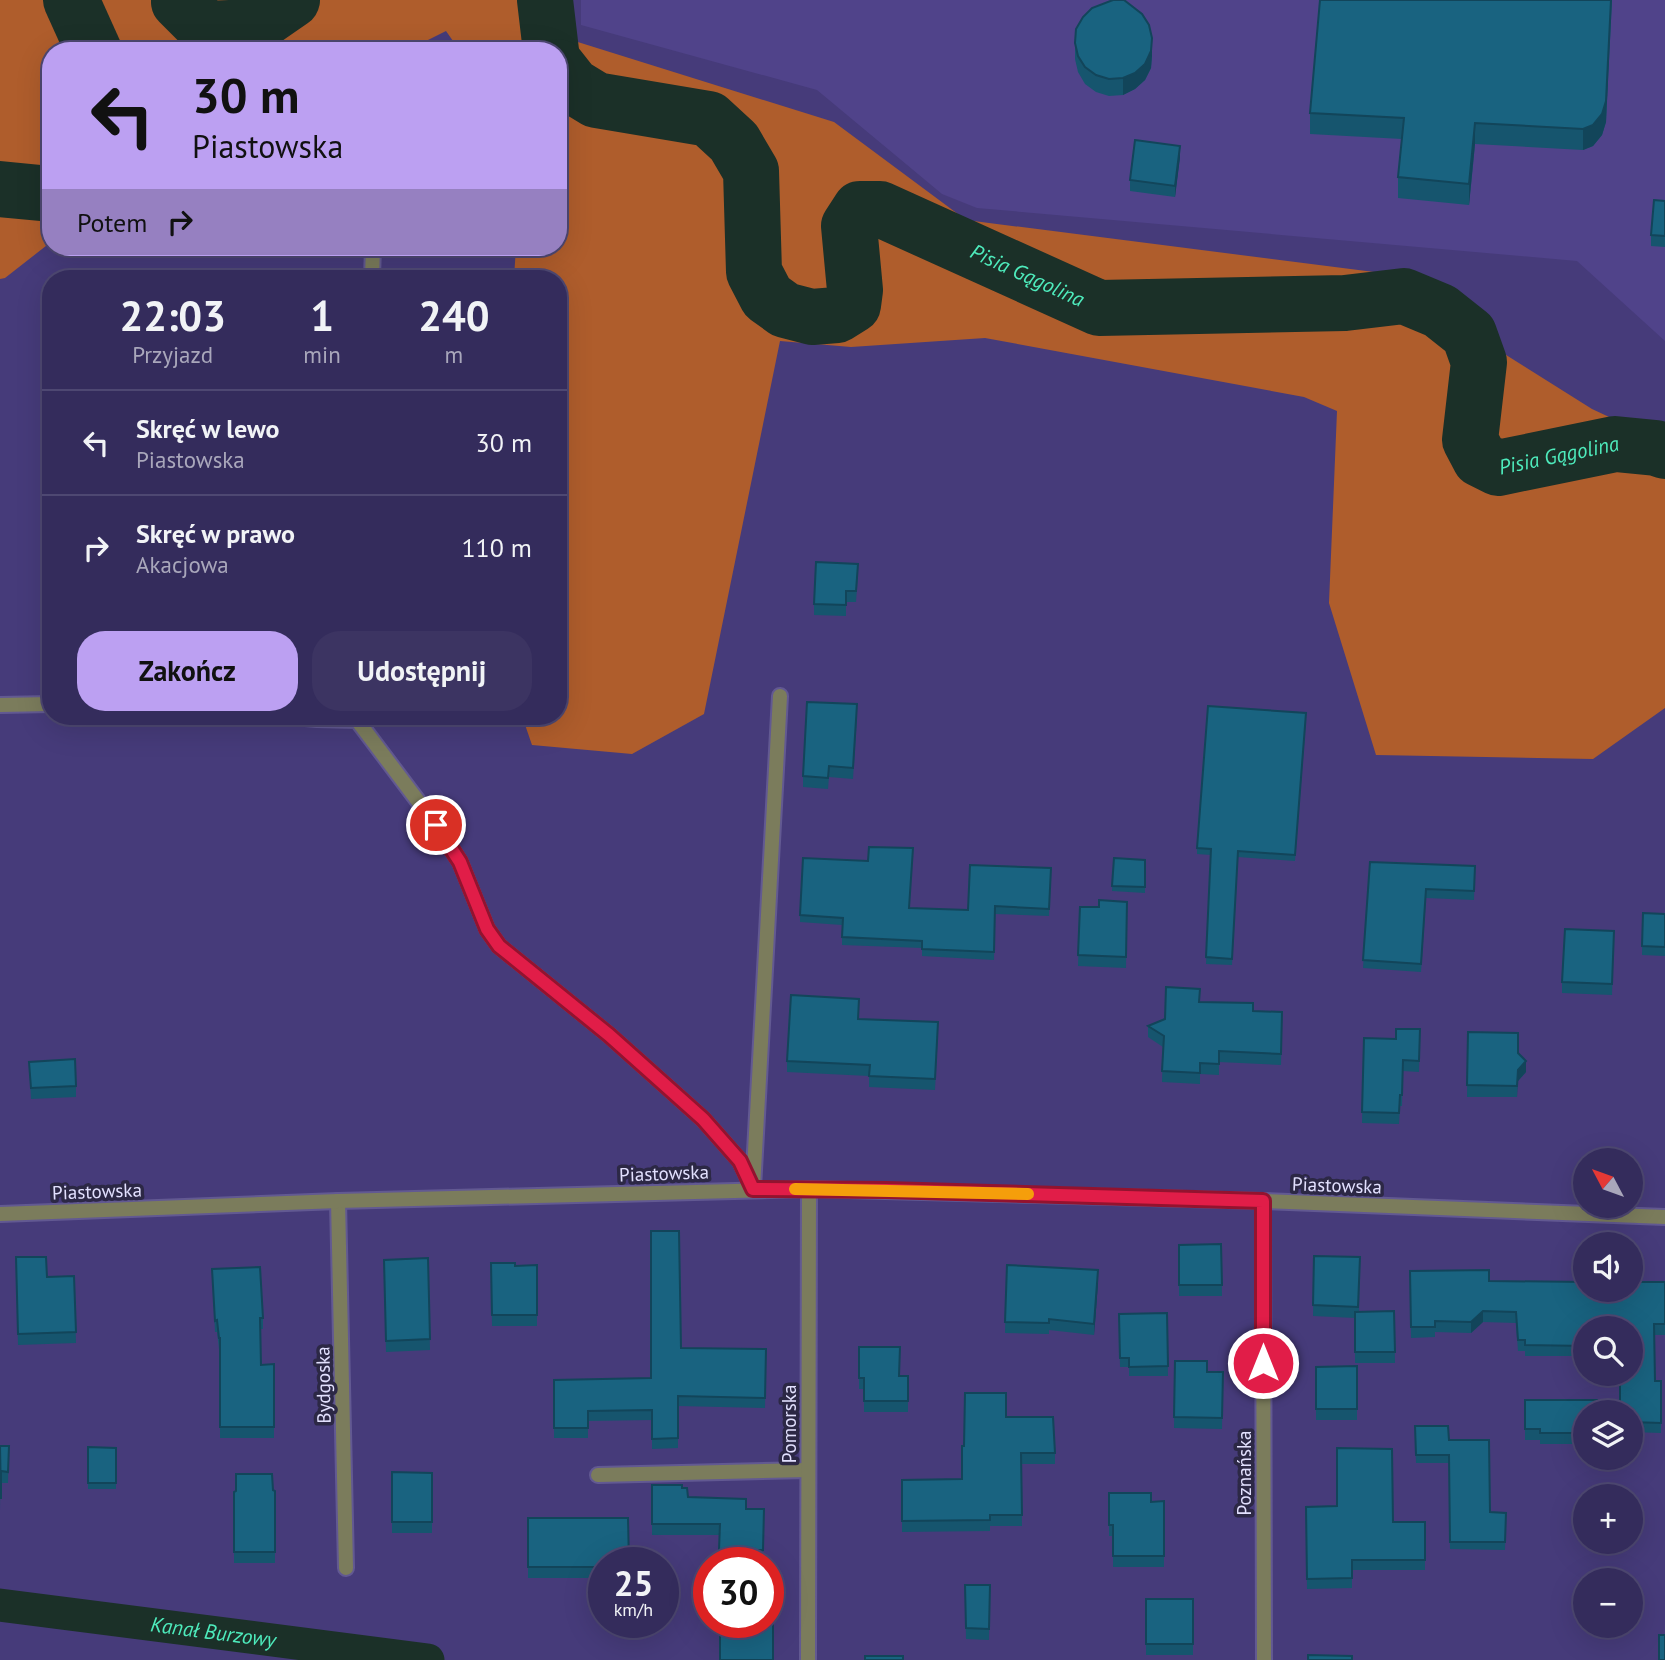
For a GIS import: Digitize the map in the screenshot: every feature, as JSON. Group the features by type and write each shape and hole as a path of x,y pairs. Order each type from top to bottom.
{"street":[{"path":"753,1189 780,696"},
{"path":"0,705 42,705"},
{"path":"364,725 460,862 487,929 499,946 609,1035 703,1119 740,1161 753,1189"},
{"name":"Piastowska","path":"0,1214 338,1201 809,1189 1263,1201 1665,1217"},
{"name":"Pomorska","path":"808,1660 809,1189"},
{"name":"Bydgoska","path":"338,1201 346,1568"},
{"name":"Poznańska","path":"1263,1201 1264,1660"},
{"path":"598,1475 808,1470"}],"shaded area":[{"path":"0,0 566,0 565,38 834,122 966,220 1374,272 1592,409 1665,441 1665,708 1593,759 1376,755 1329,603 1337,411 1304,397 985,338 851,347 780,341 704,714 632,754 532,745 525,725 567,725 567,270 515,270 515,256 567,256 567,42 454,42 446,31 424,42 42,42 42,249 0,279"},
{"path":"581,0 1665,0 1665,341 1577,261 977,208 942,194 817,90 581,25"}],"building":[{"path":"1113,0 1124,0 1142,14 1149,25 1152,38 1151,51 1145,64 1135,73 1123,78 1109,79 1096,75 1085,67 1078,56 1075,43 1076,29 1083,17 1092,8"},
{"path":"1320,0 1611,0 1606,101 1602,114 1593,125 1583,129 1475,123 1469,184 1398,177 1404,118 1310,113"},
{"path":"1135,140 1180,146 1175,186 1130,180"},
{"path":"1654,200 1665,201 1665,236 1651,235"},
{"path":"816,562 858,564 856,591 846,591 846,605 814,604"},
{"path":"807,702 857,704 853,768 829,766 828,778 803,776"},
{"path":"1208,706 1306,713 1295,855 1238,851 1232,959 1206,957 1211,849 1197,848"},
{"path":"869,847 913,848 909,908 968,910 970,865 1051,868 1049,909 995,906 994,952 922,949 922,941 842,937 843,918 800,915 803,858 868,861"},
{"path":"1114,858 1145,860 1145,887 1112,886"},
{"path":"1370,862 1475,866 1474,891 1426,889 1421,964 1363,960"},
{"path":"1099,900 1127,902 1126,957 1078,955 1080,907 1099,907"},
{"path":"1643,913 1665,914 1665,947 1642,946"},
{"path":"1565,929 1614,931 1612,984 1562,982"},
{"path":"1166,987 1200,989 1199,1002 1253,1003 1253,1011 1282,1012 1281,1054 1219,1051 1219,1064 1200,1063 1200,1073 1162,1071 1164,1036 1148,1026 1165,1019"},
{"path":"791,995 859,999 858,1019 938,1022 935,1079 869,1076 870,1065 787,1061"},
{"path":"1396,1029 1420,1029 1419,1061 1403,1060 1399,1113 1362,1112 1364,1038 1396,1039"},
{"path":"1468,1032 1518,1033 1518,1053 1526,1061 1518,1070 1517,1086 1467,1085"},
{"path":"75,1059 76,1086 31,1088 29,1062"},
{"path":"651,1231 679,1231 681,1348 766,1349 765,1398 678,1396 678,1438 652,1439 652,1410 588,1411 588,1428 554,1428 554,1380 651,1378"},
{"path":"1221,1244 1222,1285 1179,1285 1179,1245"},
{"path":"1314,1256 1360,1257 1358,1307 1313,1305"},
{"path":"16,1257 46,1257 47,1277 74,1276 76,1332 18,1334"},
{"path":"428,1258 430,1339 386,1341 384,1260"},
{"path":"491,1263 537,1265 537,1315 492,1315"},
{"path":"1007,1265 1098,1270 1094,1324 1049,1319 1049,1323 1005,1322"},
{"path":"260,1267 263,1318 260,1318 261,1365 274,1364 274,1427 220,1427 220,1338 217,1320 215,1321 212,1269"},
{"path":"1489,1270 1489,1281 1573,1282 1573,1302 1643,1302 1643,1282 1665,1282 1665,1324 1654,1324 1655,1381 1661,1381 1661,1423 1643,1422 1643,1400 1620,1400 1620,1386 1643,1386 1643,1316 1573,1316 1573,1346 1525,1345 1525,1340 1518,1340 1516,1312 1483,1311 1471,1322 1435,1321 1435,1327 1411,1327 1410,1271"},
{"path":"1394,1311 1395,1352 1355,1352 1355,1312"},
{"path":"1167,1313 1168,1366 1129,1367 1129,1358 1120,1358 1119,1314"},
{"path":"859,1347 900,1347 899,1376 908,1376 908,1401 864,1401 864,1378 859,1378"},
{"path":"1175,1361 1207,1361 1207,1372 1223,1372 1222,1418 1174,1417"},
{"path":"1357,1366 1357,1409 1316,1409 1316,1367"},
{"path":"965,1393 1006,1393 1006,1417 1053,1417 1055,1453 1021,1453 1022,1515 990,1515 990,1520 902,1521 902,1480 962,1479"},
{"path":"1525,1400 1573,1400 1573,1433 1540,1433 1540,1429 1525,1429"},
{"path":"1415,1426 1448,1426 1449,1440 1489,1440 1490,1512 1506,1513 1505,1542 1450,1542 1449,1455 1416,1455"},
{"path":"0,1446 9,1446 8,1472 1,1471 1,1499"},
{"path":"88,1447 116,1448 116,1483 88,1483"},
{"path":"1337,1448 1392,1449 1393,1522 1425,1522 1425,1560 1352,1560 1352,1578 1307,1579 1306,1507 1337,1506"},
{"path":"392,1472 432,1473 432,1522 392,1522"},
{"path":"236,1474 272,1474 275,1491 275,1552 234,1552"},
{"path":"652,1485 682,1485 682,1488 687,1488 688,1497 746,1499 746,1509 764,1509 763,1547 719,1547 720,1524 652,1524"},
{"path":"1109,1493 1151,1493 1151,1502 1164,1501 1164,1556 1113,1556"},
{"path":"528,1518 628,1518 629,1547 588,1547 588,1567 528,1567"},
{"path":"965,1585 990,1585 989,1629 966,1628"},
{"path":"1146,1599 1193,1599 1193,1644 1146,1644"},
{"path":"1659,1635 1665,1635 1665,1660 1659,1660"},
{"path":"720,1638 773,1638 773,1660 720,1660"},
{"path":"1308,1655 1352,1656 1352,1660 1308,1660"},
{"path":"865,1656 903,1656 903,1660 865,1660"}],"waterway":[{"name":"Pisia Gągolina","path":"71,0 90,42"},
{"name":"Pisia Gągolina","path":"180,0 206,29 253,27 292,0"},
{"name":"Pisia Gągolina","path":"545,0 550,42"},
{"name":"Pisia Gągolina","path":"567,78 573,86 596,100 709,119 734,142 751,171 754,272 767,297 785,310 812,317 837,315 853,305 855,290 849,226 860,209 880,209 1099,308 1345,303 1404,296 1440,311 1469,334 1479,362 1470,440 1480,459 1498,468 1615,444 1665,451"},
{"name":"Pisia Gągolina","path":"0,189 42,193"},
{"name":"Kanał Burzowy","path":"0,1605 428,1660"}],"slow traffic":[{"path":"795,1189 1028,1194"}],"route":[{"path":"436,825 460,862 487,929 499,946 609,1035 703,1119 740,1161 753,1189 886,1190 1263,1201 1263,1363"}]}
